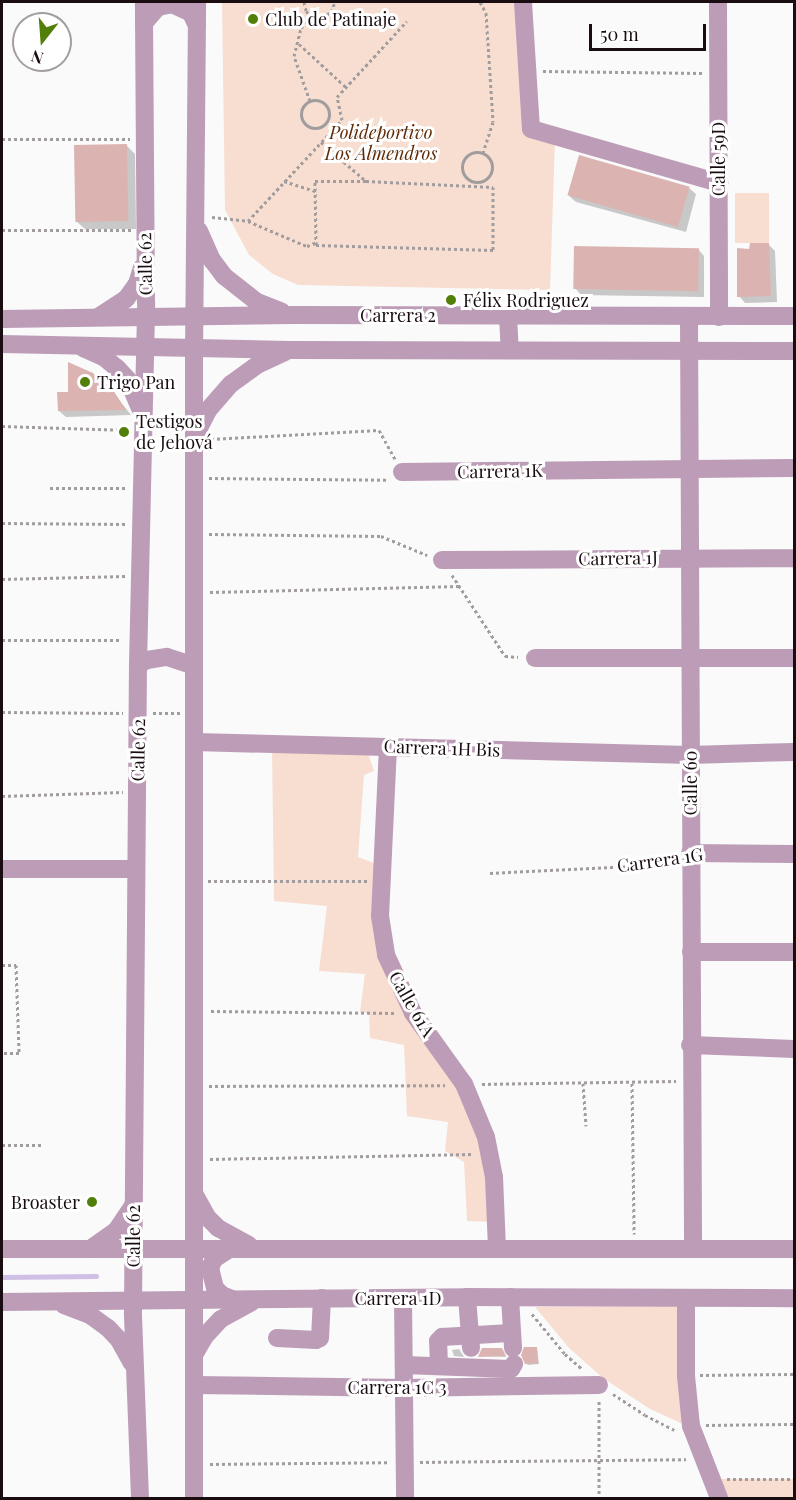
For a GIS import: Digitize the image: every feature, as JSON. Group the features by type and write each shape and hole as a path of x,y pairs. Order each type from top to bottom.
{"street":[{"name":"Calle 62","path":"140,1498 134,1367 133,1204 138,713 138,427 145,316 144,2"},
{"path":"194,1498 194,666 201,439 194,347 204,220 197,2"},
{"path":"523,2 531,129 718,183"},
{"name":"Calle 59D","path":"718,2 718,316"},
{"path":"144,23 158,7 172,4 191,13 197,26"},
{"path":"204,220 212,260 224,276 256,302 294,315"},
{"path":"94,319 111,311 126,299 137,284 145,257"},
{"name":"Carrera 2","path":"2,319 294,315 795,316"},
{"path":"508,316 510,350"},
{"name":"Calle 60","path":"688,316 691,469 690,1045 693,1249"},
{"name":"Carrera 2","path":"2,344 290,350 795,351"},
{"path":"76,345 105,358 128,380 135,394 138,427"},
{"path":"201,439 209,409 231,384 259,364 290,350"},
{"name":"Carrera 1K","path":"402,472 795,468"},
{"name":"Carrera 1J","path":"442,560 795,558"},
{"path":"138,665 147,660 167,657 194,666"},
{"path":"535,658 795,658"},
{"name":"Carrera 1H Bis","path":"194,742 690,755 795,752"},
{"name":"Calle 61A","path":"388,747 380,916 386,955 413,1013 464,1084 491,1154 497,1248"},
{"name":"Carrera 1G","path":"690,853 795,854"},
{"path":"2,869 136,869"},
{"path":"691,952 795,952"},
{"path":"690,1045 795,1048"},
{"path":"194,1193 208,1218 218,1228 229,1237 256,1248"},
{"path":"89,1249 116,1230 133,1204"},
{"path":"231,1248 222,1252 210,1269 215,1288 222,1295 232,1299"},
{"path":"2,1249 795,1249"},
{"path":"467,1297 471,1353"},
{"name":"Carrera 1D","path":"2,1302 467,1297 795,1298"},
{"path":"439,1366 438,1341 442,1337 471,1353 511,1369 517,1297"},
{"path":"277,1338 316,1340 320,1338 322,1298"},
{"path":"403,1298 405,1498"},
{"path":"686,1298 686,1376 697,1442 719,1498"},
{"path":"194,1355 205,1336 221,1319 234,1310 262,1299"},
{"path":"54,1302 90,1315 108,1328 128,1353 134,1367"},
{"path":"404,1365 439,1366 471,1353 513,1348"},
{"name":"Carrera 1C 3","path":"194,1385 404,1388 599,1385"}],"path":[{"path":"304,2 306,11 311,16 322,18 331,12 335,2 341,2"},
{"path":"480,2 486,14 493,122 483,153"},
{"path":"310,101 294,56 301,28 311,16"},
{"path":"248,221 342,120 337,97 407,21"},
{"path":"300,44 346,87"},
{"path":"527,71 718,74"},
{"path":"318,100 326,105 329,112 327,121 321,127 312,127 304,123 301,114 303,106 310,101 318,100"},
{"path":"2,139 135,139"},
{"path":"321,142 366,181"},
{"path":"473,153 483,153 491,161 492,171 487,180 477,183 467,179 462,169 464,159 473,153"},
{"path":"204,220 248,221 307,246 315,243 493,250 493,187 315,181 315,243"},
{"path":"284,182 315,191"},
{"path":"2,230 136,230"},
{"path":"2,426 138,427"},
{"path":"201,439 380,430 402,472 387,480 207,478"},
{"path":"50,488 132,488"},
{"path":"2,523 132,525"},
{"path":"207,534 381,536 442,560 505,656 535,658"},
{"path":"2,579 131,576"},
{"path":"208,592 460,586"},
{"path":"2,640 130,640"},
{"path":"2,712 195,712"},
{"path":"2,796 127,792"},
{"name":"Carrera 1G","path":"489,873 655,865 690,853"},
{"path":"204,881 381,881"},
{"path":"2,965 16,965 19,1053 2,1053"},
{"path":"203,1011 413,1013"},
{"path":"201,1086 632,1083 691,1080"},
{"path":"584,1083 586,1126"},
{"path":"632,1083 634,1248"},
{"path":"2,1145 41,1145"},
{"path":"194,1161 491,1154"},
{"path":"517,1297 565,1354 599,1385 645,1415 697,1442"},
{"path":"686,1376 795,1374"},
{"path":"599,1385 599,1498"},
{"path":"206,1464 599,1460 795,1424"},
{"path":"710,1479 795,1479"}],"green space":[{"name":"Polideportivo Los Almendros","path":"222,2 517,2 531,129 555,140 550,290 298,285 273,274 249,255 225,210"},
{"path":"735,193 769,193 769,243 735,243"},
{"path":"272,746 367,750 374,771 364,775 358,857 382,866 391,971 464,1084 491,1154 493,1222 467,1221 464,1162 445,1151 448,1122 407,1116 404,1045 370,1038 369,1013 360,1012 365,974 319,971 327,906 274,901"},
{"path":"678,1306 683,1424 650,1409 603,1378 569,1348 535,1307"},
{"path":"710,1479 794,1479 794,1498 710,1498"}],"building":[{"path":"127,144 128,221 75,222 74,145"},
{"path":"579,155 690,187 678,227 567,195"},
{"path":"750,243 769,243 771,296 737,297 737,248 749,249"},
{"path":"574,246 699,248 698,291 573,289"},
{"name":"Trigo Pan","path":"68,362 93,373 113,390 126,410 58,411 57,392 68,392"},
{"path":"524,1347 537,1347 538,1363 525,1364 521,1355"},
{"path":"482,1348 502,1348 506,1356 478,1357"}],"waterway":[{"path":"2,1277 96,1276"}],"place":[{"name":"Club de Patinaje","path":"253,19"},
{"name":"Félix Rodriguez","path":"451,300"},
{"name":"Trigo Pan","path":"85,382"},
{"name":"Testigos de Jehová","path":"124,432"},
{"name":"Broaster","path":"92,1202"}]}
